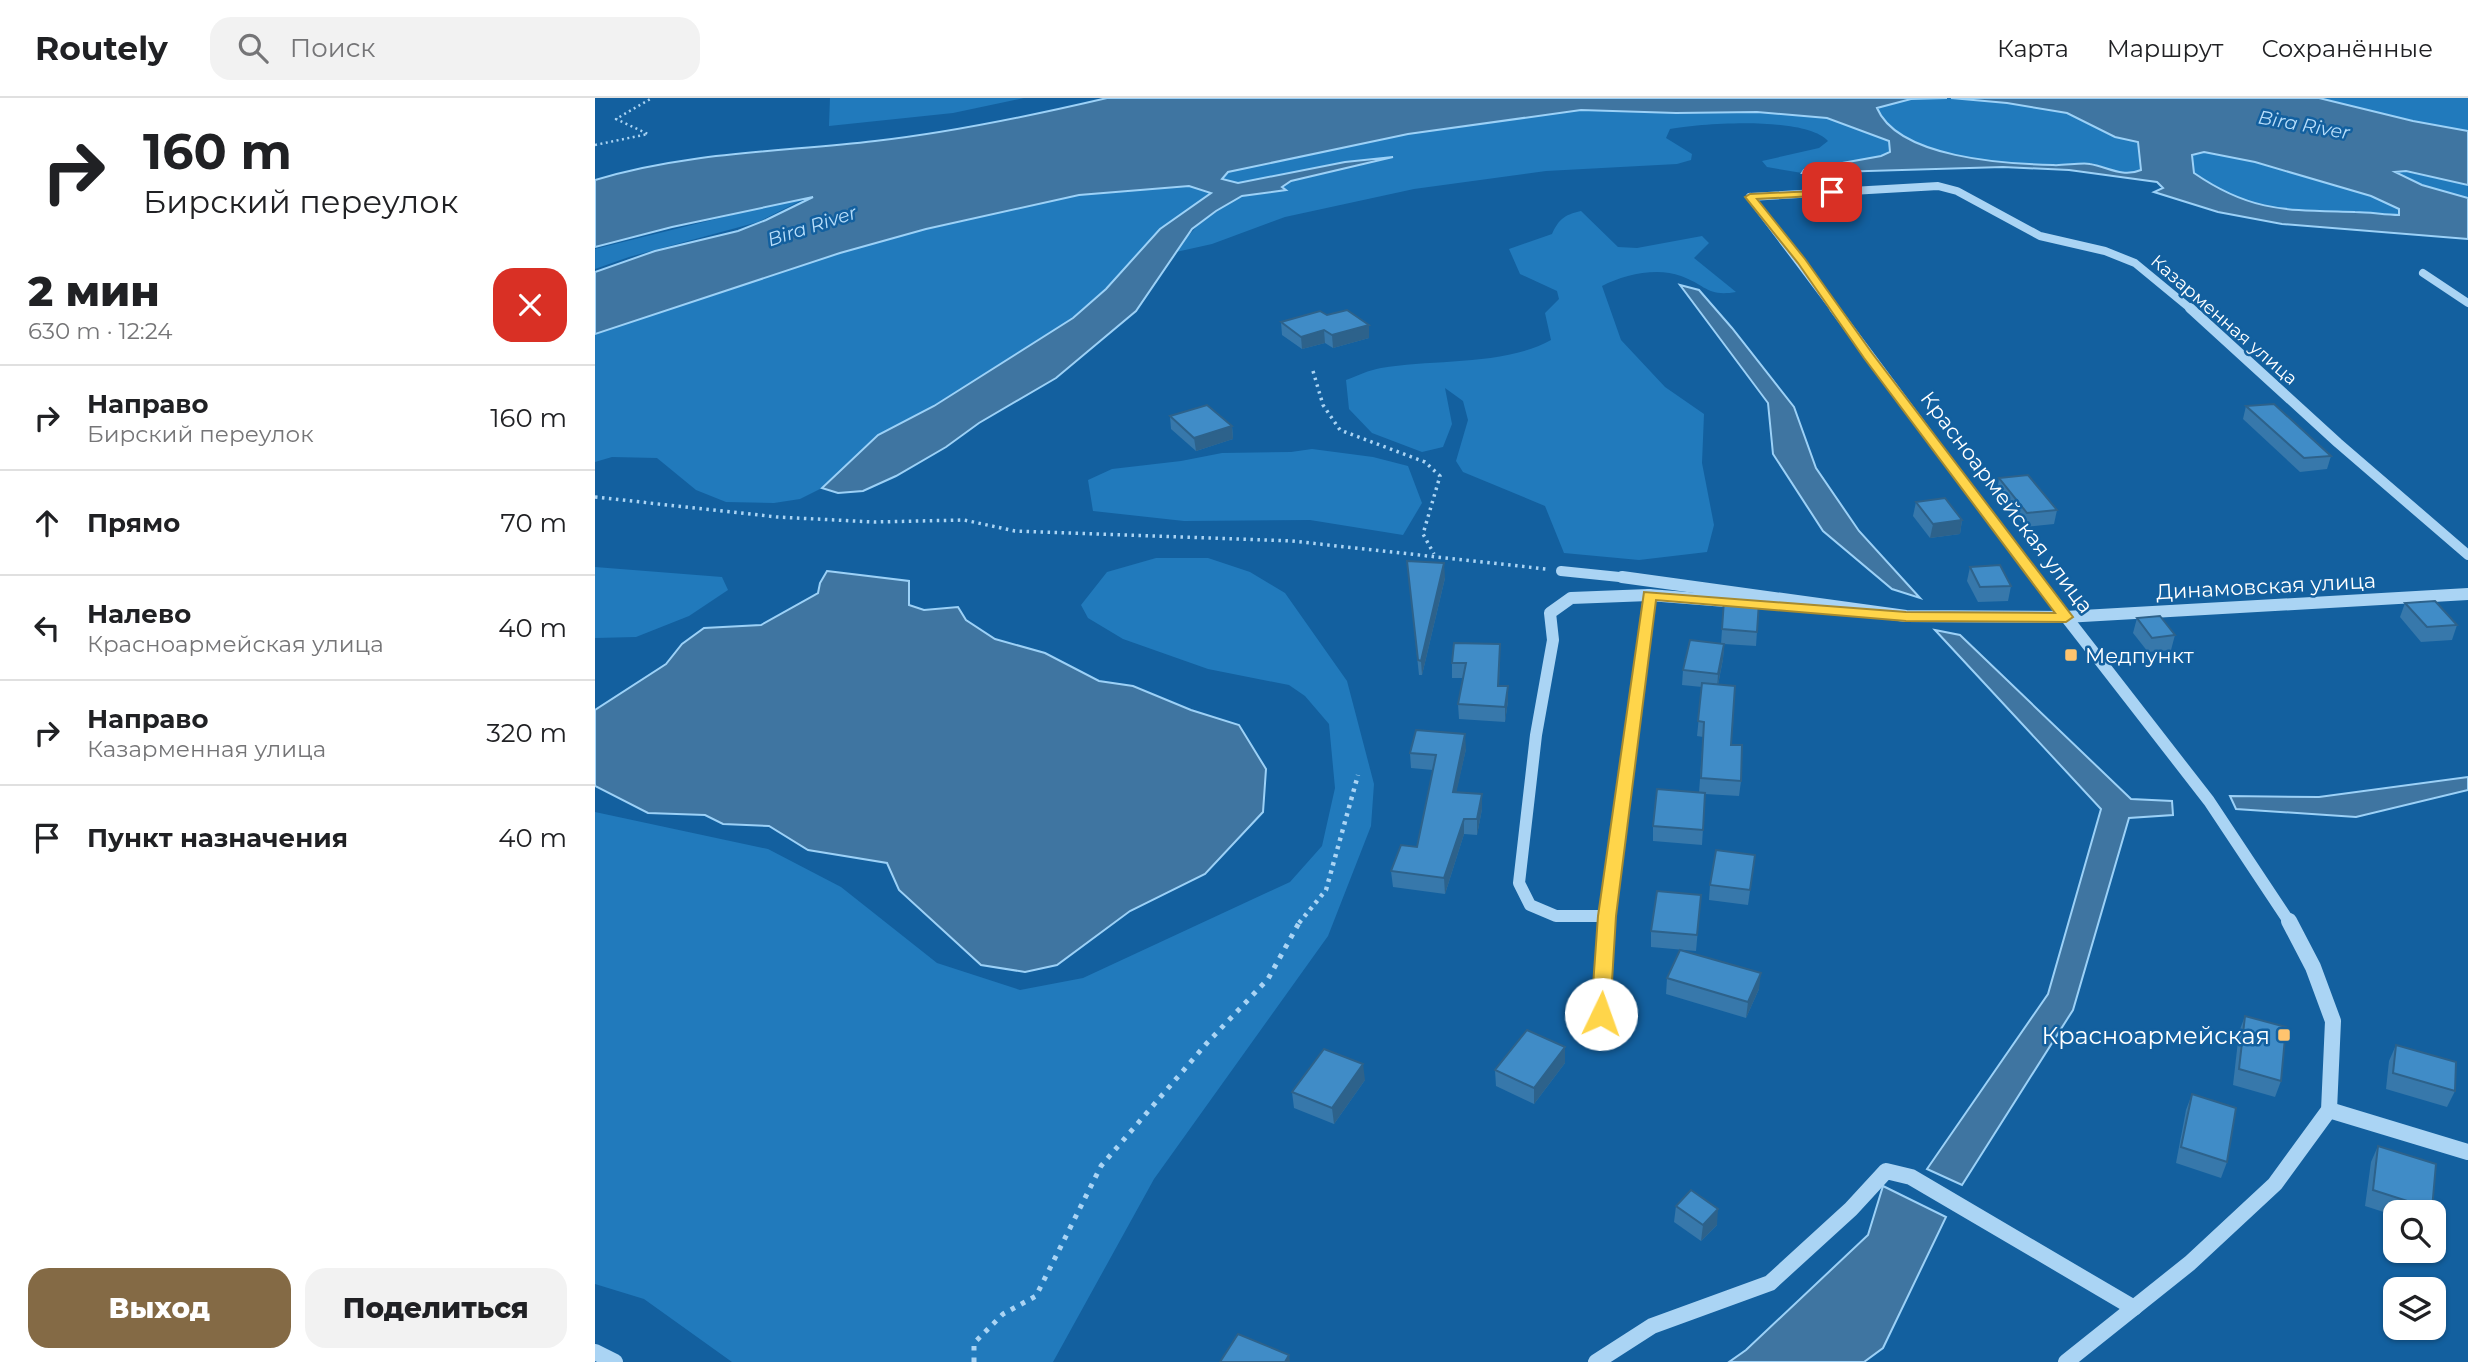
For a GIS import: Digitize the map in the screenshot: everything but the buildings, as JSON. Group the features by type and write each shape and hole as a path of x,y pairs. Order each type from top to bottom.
{"street":[{"name":"Казарменная улица","path":"1750,197 1938,187 1957,191 2040,236 2105,251 2135,263 2160,281 2338,443 2468,555"},
{"name":"Красноармейская улица","path":"1750,197 1801,261 1868,356 2066,617 2209,801 2281,906 2313,967 2333,1021 2329,1110"},
{"path":"2423,273 2468,303"},
{"path":"1561,571 1662,582 1906,616"},
{"name":"Динамовская улица","path":"1906,616 2066,617 2468,594"},
{"path":"1607,916 1556,916 1530,905 1519,883 1536,735 1553,640 1550,613 1571,598 1649,595 1906,616"},
{"path":"1601,1014 1607,916 1649,595"},
{"path":"2066,1362 2190,1263 2275,1184 2329,1110 2468,1152"},
{"path":"1596,1362 1652,1326 1770,1283 1851,1209 1886,1171 1911,1177 2134,1308"},
{"path":"595,1353 615,1362"}],"path":[{"path":"595,145 648,134 616,119 652,98"},
{"path":"1313,371 1323,405 1340,430 1425,462 1440,476 1423,534 1435,555"},
{"path":"595,497 777,517 874,522 964,520 1015,531 1292,541 1561,571"},
{"path":"974,1362 974,1343 1003,1314 1035,1296 1101,1167 1207,1043 1268,979 1301,918 1326,890 1357,775"}],"shaded area":[{"path":"830,98 1024,98 953,113 829,126"},
{"path":"1951,98 2007,103 2067,113 2115,137 2139,142 2141,171 2121,173 2090,163 2009,163 1955,155 1907,138 1889,125 1877,108 1911,99"},
{"path":"2319,98 2468,98 2468,131 2413,121"},
{"path":"1581,110 1757,112 1827,118 1889,141 1890,152 1804,170 1802,173 1767,167 1762,161 1819,148 1828,141 1816,133 1799,128 1753,123 1670,129 1666,138 1692,154 1691,160 1677,164 1546,171 1414,189 1285,217 1212,244 1176,252 1202,222 1233,201 1258,193 1285,190 1282,187 1291,181 1387,158 1345,162 1238,183 1221,179 1228,172 1408,134"},
{"path":"2204,152 2255,162 2371,196 2400,209 2399,215 2285,210 2241,200 2217,189 2194,173 2191,155"},
{"path":"2396,170 2468,185 2468,198 2422,185 2395,173"},
{"path":"1189,186 1211,193 1160,229 1106,289 1074,318 934,406 878,435 822,488 800,499 774,503 726,502 696,490 657,458 612,457 595,462 595,334 840,253 926,229 1079,195"},
{"path":"812,195 758,222 629,257 595,269 595,249"},
{"path":"1581,211 1618,247 1637,248 1702,236 1709,243 1694,258 1736,292 1712,292 1689,279 1661,272 1630,276 1602,286 1621,340 1665,387 1704,414 1702,463 1714,525 1707,552 1639,560 1564,553 1545,506 1463,472 1456,461 1468,420 1463,401 1445,388 1452,424 1443,447 1422,452 1372,433 1349,409 1346,380 1368,372 1401,365 1491,358 1533,348 1551,340 1545,313 1559,299 1557,291 1520,274 1509,249 1552,234 1563,218"},
{"path":"1312,449 1373,457 1408,466 1422,503 1403,535 1310,520 1184,521 1093,511 1088,480 1112,469 1222,453"},
{"path":"1156,558 1208,558 1250,572 1285,593 1347,681 1374,784 1371,826 1328,936 1154,1179 1053,1362 732,1362 644,1299 595,1284 595,812 768,849 841,887 937,963 1020,990 1083,978 1290,882 1322,846 1335,788 1329,724 1305,696 1289,685 1208,669 1123,639 1088,618 1081,605 1107,572"},
{"path":"595,567 722,577 728,590 689,616 636,637 595,638"}],"water":[{"name":"Bira River","path":"1107,98 1947,98 1911,99 1877,108 1889,125 1907,138 1955,155 2009,163 2097,165 2128,173 2141,170 2138,142 2115,137 2067,113 2007,103 1951,98 2319,98 2413,121 2468,131 2468,185 2406,171 2395,172 2422,185 2468,198 2468,239 2282,224 2218,212 2154,192 2163,188 2157,182 2069,170 2003,167 1802,173 1804,170 1881,156 1890,152 1889,141 1827,118 1757,112 1581,110 1408,134 1228,172 1222,179 1238,183 1345,162 1393,157 1291,181 1282,187 1286,190 1242,196 1216,211 1192,229 1136,311 1056,378 979,423 946,447 896,476 863,491 838,493 822,488 878,435 934,406 1073,318 1106,289 1160,229 1211,193 1189,186 1079,195 926,229 840,253 595,334 595,272 655,251 738,231 813,197 672,227 595,247 595,180 699,158 934,133","holes":["2204,152 2255,162 2371,196 2399,209 2399,215 2310,211 2271,207 2253,202 2234,196 2194,173 2192,155"]},
{"path":"1680,285 1699,290 1794,407 1816,468 1859,531 1920,598 1892,589 1823,531 1773,454 1768,403"},
{"path":"827,571 909,581 909,605 924,610 958,607 966,620 995,639 1045,653 1099,681 1133,686 1191,710 1239,725 1266,769 1263,812 1205,874 1130,911 1057,965 1025,972 981,965 899,890 887,863 808,850 769,826 723,824 705,815 648,813 595,786 595,710 666,664 682,644 704,628 761,625 818,593"},
{"path":"1935,630 1960,635 2131,799 2172,801 2173,815 2129,818 2073,1010 1962,1185 1927,1169 2048,994 2101,809"},
{"path":"2468,777 2468,790 2356,817 2236,809 2230,796 2319,797"},
{"path":"1883,1186 1946,1217 1883,1348 1864,1362 1729,1362 1746,1350 1868,1235"}],"place":[{"name":"Медпункт","path":"2071,655"},
{"name":"Красноармейская","path":"2284,1035"}],"route":[{"path":"1601,1014 1607,916 1649,595 1906,616 2066,617 1868,356 1801,261 1750,197 1832,192"}]}
